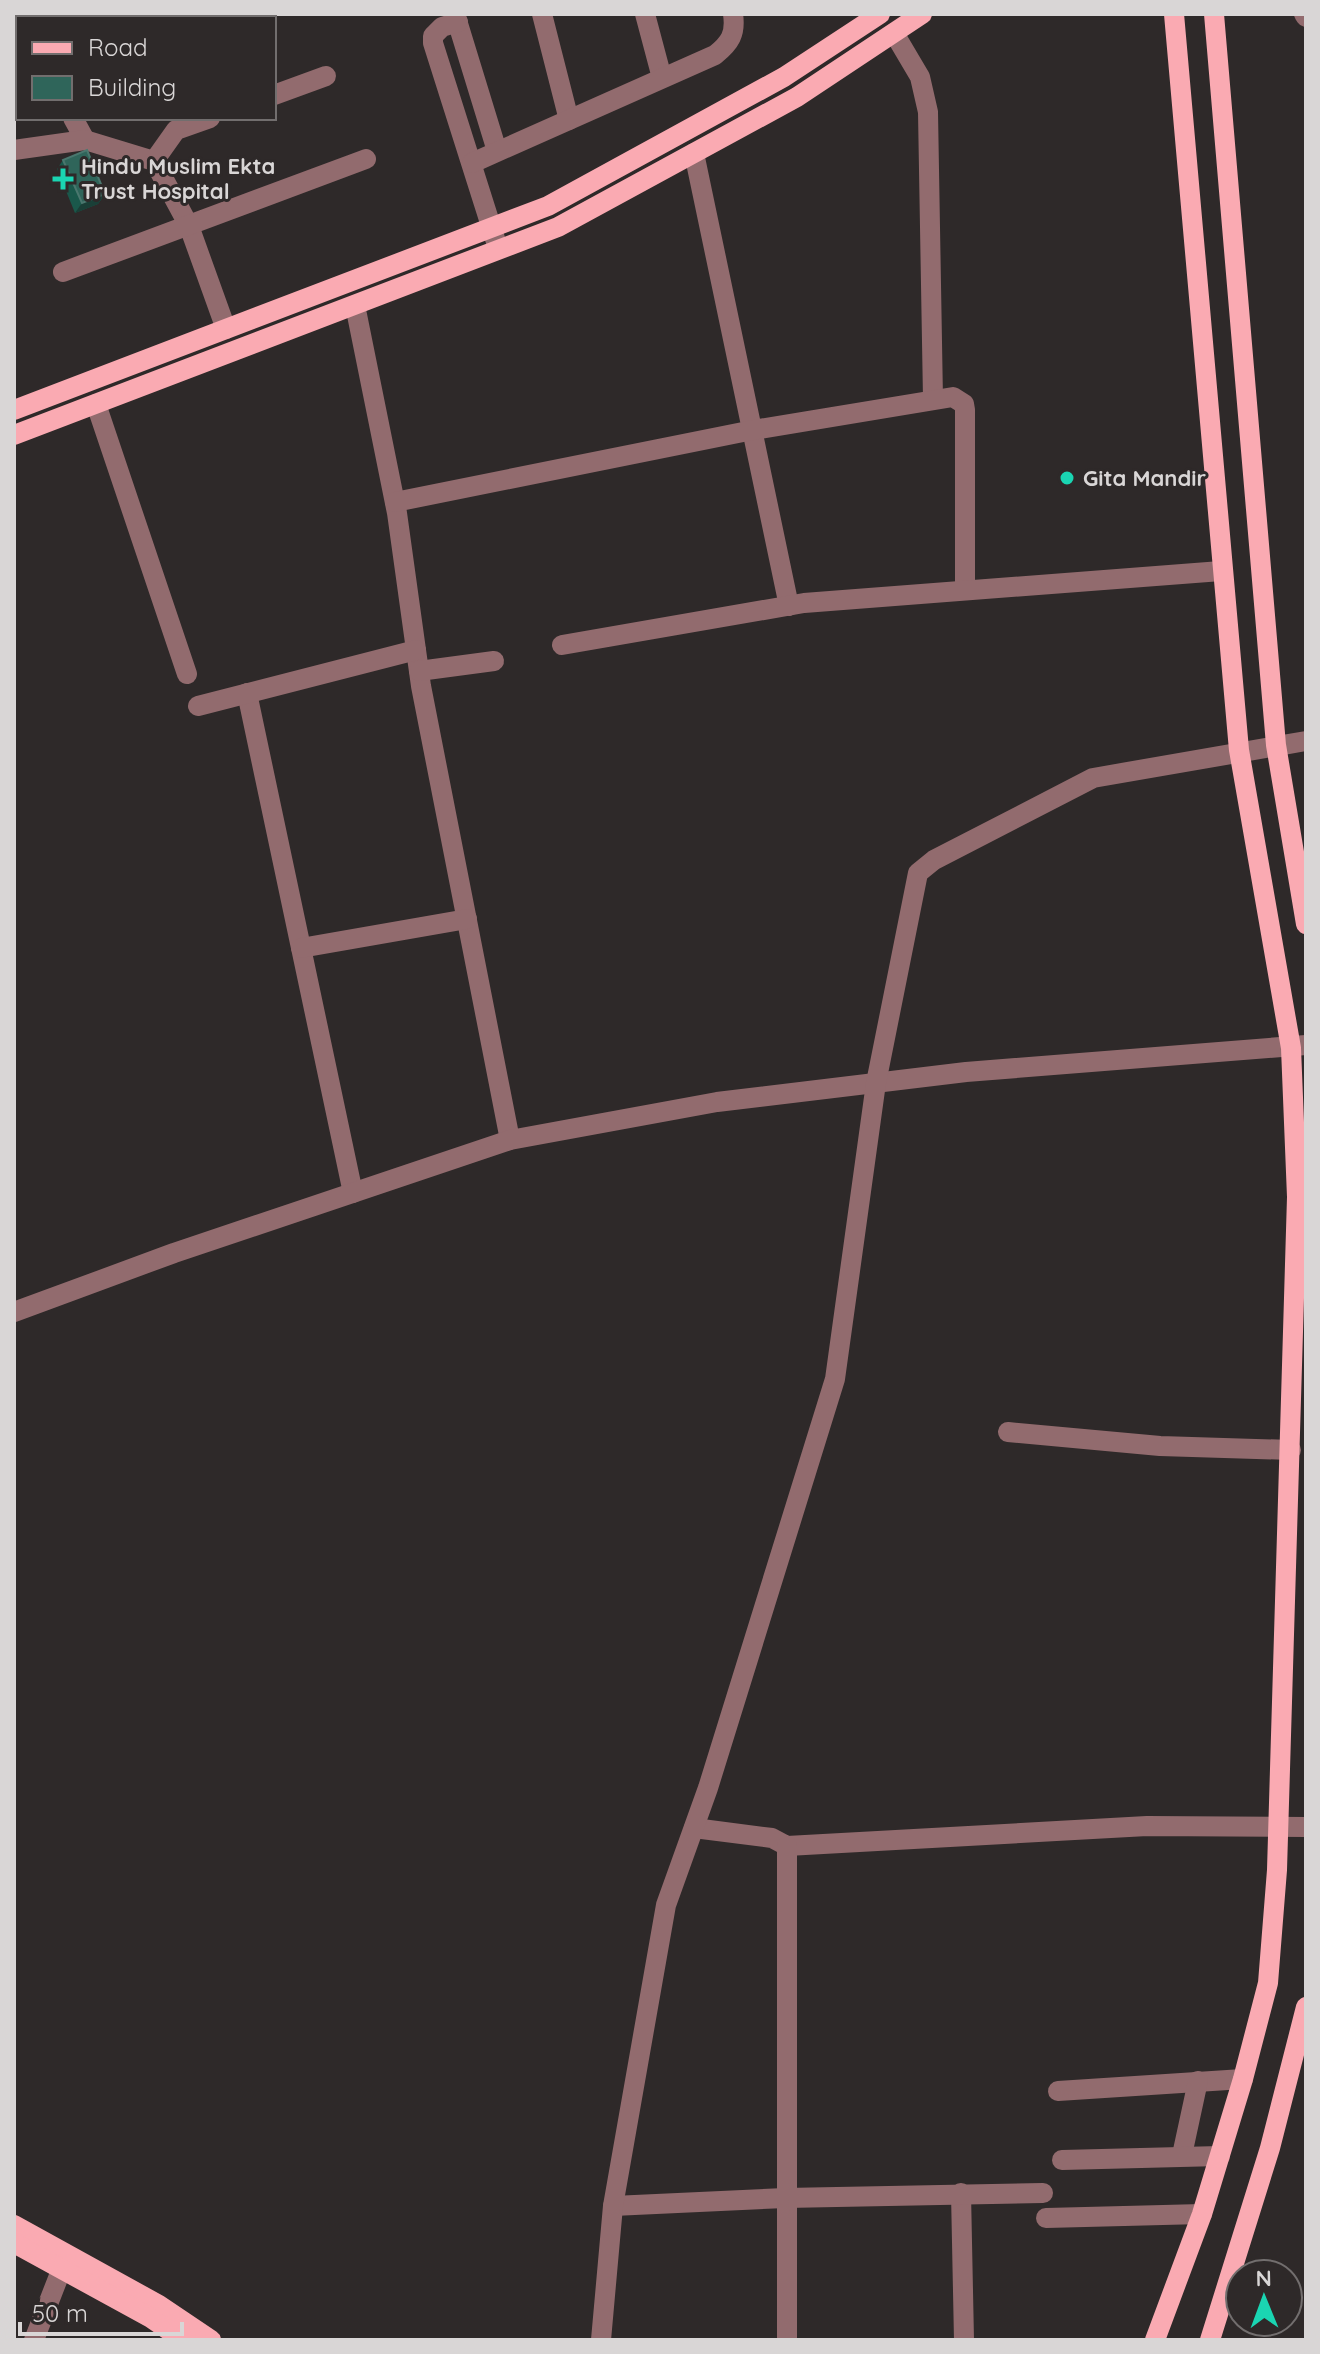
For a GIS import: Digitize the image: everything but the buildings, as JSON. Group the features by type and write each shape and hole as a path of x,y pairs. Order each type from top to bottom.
{"main road":[{"path":"14,410 548,206 757,92 880,14"},
{"path":"14,435 558,227 797,97 922,14"},
{"path":"1155,2340 1202,2214 1268,1983 1302,1197 1299,1047 1239,750 1174,14"},
{"path":"1214,14 1276,745 1306,924"},
{"path":"1210,2340 1270,2148 1306,2007"},
{"path":"14,2225 159,2305 211,2340"},
{"path":"14,2243 183,2340"}],"street":[{"path":"542,14 569,120"},
{"path":"645,14 662,78"},
{"path":"472,163 715,55 726,46 735,28 733,14"},
{"path":"497,151 456,18 433,36 433,43 498,250"},
{"path":"894,33 920,77 928,112 933,399"},
{"path":"276,94 326,76"},
{"path":"74,120 85,140"},
{"path":"85,140 94,120"},
{"path":"154,161 172,124 197,120"},
{"path":"14,150 85,140 154,161 189,226 226,329"},
{"path":"694,153 789,606"},
{"path":"63,272 366,159"},
{"path":"355,305 395,502 419,671 510,1140"},
{"path":"395,502 753,430 933,399 960,399 965,410 965,590"},
{"path":"96,404 187,674"},
{"path":"562,645 789,606 1221,571"},
{"path":"198,706 416,650"},
{"path":"419,671 494,661"},
{"path":"247,693 353,1193"},
{"path":"601,2340 613,2206 666,1905 694,1828 835,1379 876,1083 918,873 934,860 1093,778 1239,750 1306,741"},
{"path":"301,948 467,919"},
{"path":"14,1312 510,1140 717,1102 966,1072 1299,1047"},
{"path":"1008,1432 1160,1446 1291,1450"},
{"path":"694,1828 772,1838 787,1846 1147,1826 1306,1827"},
{"path":"787,1846 787,2340"},
{"path":"1058,2091 1243,2079"},
{"path":"1182,2155 1198,2081"},
{"path":"1062,2160 1220,2156"},
{"path":"961,2193 964,2340"},
{"path":"613,2206 785,2198 1043,2193"},
{"path":"1046,2218 1202,2214"},
{"path":"34,2340 62,2268"}],"place":[{"name":"Hindu Muslim Ekta Trust Hospital","path":"63,179"},
{"name":"Gita Mandir","path":"1067,478"}]}
